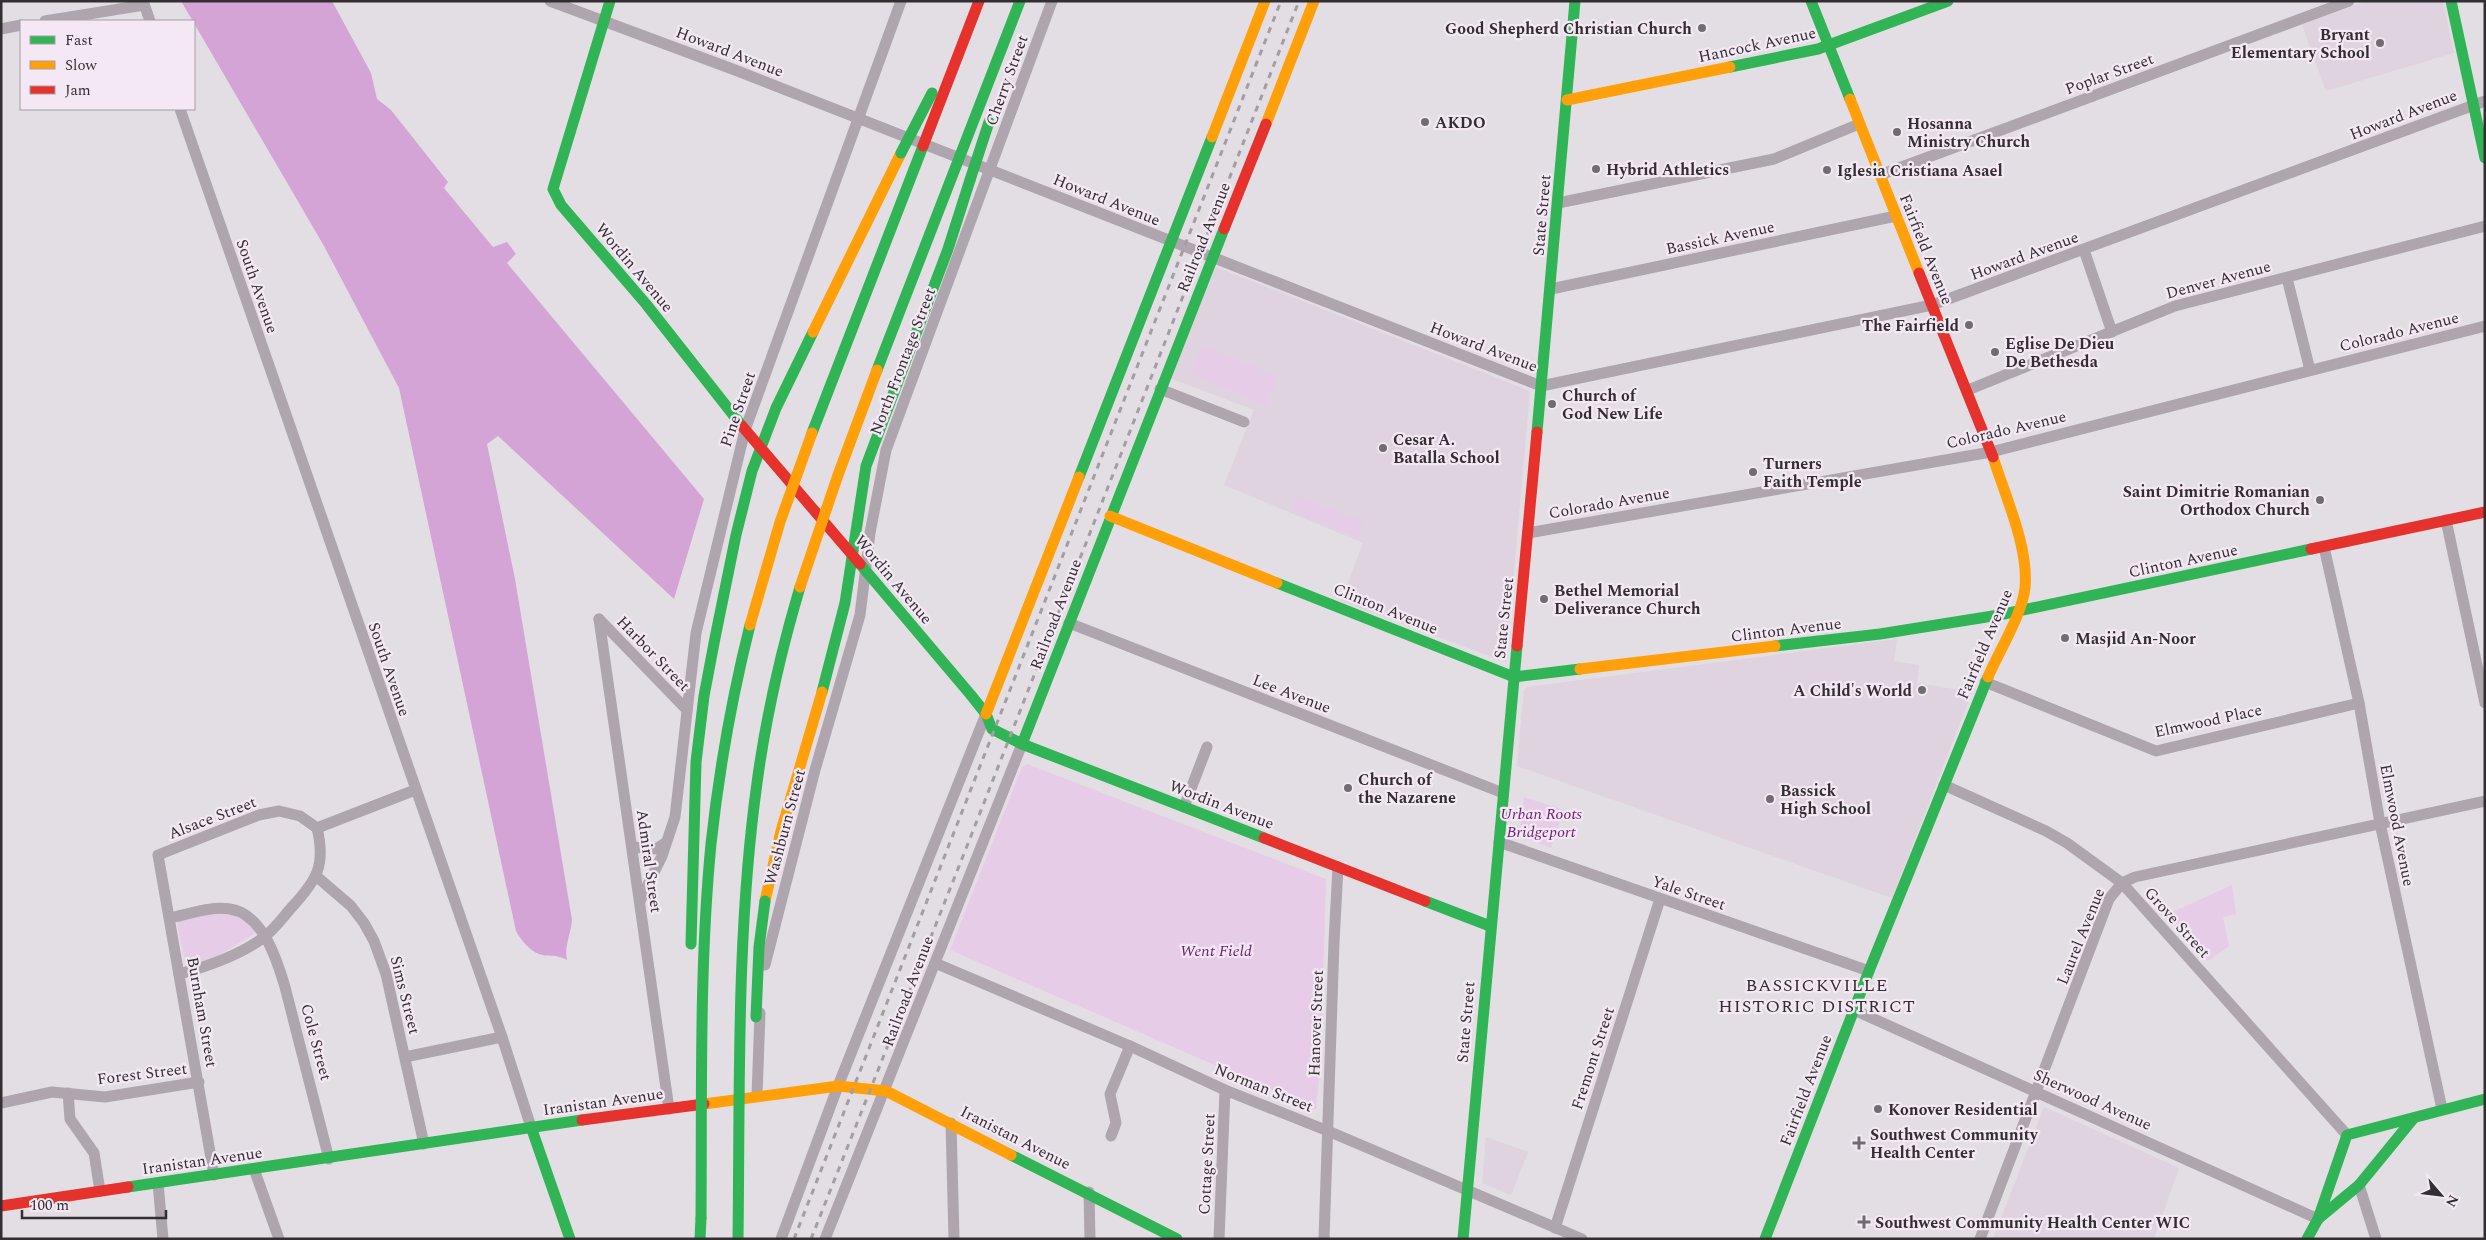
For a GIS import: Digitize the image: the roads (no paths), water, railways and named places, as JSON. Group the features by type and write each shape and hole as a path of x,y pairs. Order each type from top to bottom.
{"main road":[{"name":"Wordin Avenue","path":"610,1 554,189 561,205 646,304 746,430 986,714 992,729 1022,744 1490,926"},
{"path":"700,1239 704,944 708,877 719,775 743,650 762,575 784,505 979,1"},
{"path":"740,1239 745,901 756,786 774,683 800,584 826,504 1020,1"},
{"name":"Railroad Avenue","path":"986,714 1266,1"},
{"name":"Railroad Avenue","path":"1022,744 1314,1"},
{"name":"State Street","path":"1463,1239 1490,926 1551,289 1575,1"},
{"name":"Fairfield Avenue","path":"1765,1239 1869,971 1985,682 2024,596 2025,568 2022,549 1991,452 1968,390 1896,216 1811,1"},
{"name":"Hancock Avenue","path":"1567,100 1829,46 1948,1"},
{"path":"2451,1 2479,103 2485,158"},
{"path":"691,948 694,807 704,702 736,531 760,445 901,153 972,19"},
{"path":"752,1111 757,971 765,901 784,814 836,646 847,600 860,494 870,452 948,249 989,122 981,102"},
{"name":"Clinton Avenue","path":"1110,516 1514,677 1880,634 2018,612 2485,512"},
{"path":"691,970 700,1218"},
{"name":"Iranistan Avenue","path":"1,1206 329,1159 531,1127 838,1086 886,1091 1089,1192 1177,1239"},
{"path":"2307,1239 2318,1219 2346,1135 2485,1099"},
{"path":"2318,1219 2359,1185 2413,1119"},
{"name":"South Avenue","path":"531,1127 570,1239"},
{"path":"740,1239 750,1131"}],"street":[{"name":"Howard Avenue","path":"550,1 858,118 1541,386 1932,305 2479,103"},
{"name":"Pine Street","path":"640,901 662,856 675,817 696,633 705,588 746,430 901,1"},
{"name":"Cherry Street","path":"990,170 1052,1"},
{"name":"Poplar Street","path":"1880,175 2349,1"},
{"path":"50,20 143,3 150,20"},
{"path":"1,29 20,25"},
{"name":"South Avenue","path":"180,110 414,790 502,1037 531,1127"},
{"path":"1558,203 1774,159 1859,124"},
{"name":"North Frontage Street","path":"865,569 879,478 886,450 990,170"},
{"name":"Bassick Avenue","path":"1551,289 1896,216"},
{"name":"Denver Avenue","path":"1968,390 2175,306 2485,226"},
{"path":"2084,250 2112,332"},
{"path":"2287,278 2310,370"},
{"name":"Colorado Avenue","path":"1528,533 1991,452 2485,326"},
{"path":"1160,389 1244,422"},
{"path":"2446,520 2485,703"},
{"name":"Elmwood Avenue","path":"2324,548 2359,703 2380,824 2442,1109"},
{"name":"Washburn Street","path":"757,1096 762,976 815,770 860,615 865,569"},
{"name":"Harbor Street","path":"599,618 687,710"},
{"name":"Admiral Street","path":"599,618 669,1108"},
{"name":"Lee Avenue","path":"1069,623 1503,793"},
{"name":"Elmwood Place","path":"1985,682 2156,751 2359,703"},
{"name":"Railroad Avenue","path":"781,1239 838,1086 986,714"},
{"name":"Railroad Avenue","path":"826,1239 1022,744"},
{"path":"1184,807 1207,747"},
{"name":"Grove Street","path":"1944,785 2046,831 2122,883 2346,1135"},
{"path":"179,974 214,964 265,937 307,890 316,876 322,849 317,828 414,790"},
{"name":"Laurel Avenue","path":"1980,1239 2109,899 2122,883 2135,877 2485,801"},
{"name":"Alsace Street","path":"158,855 259,815 279,811 300,816 317,828"},
{"name":"Yale Street","path":"1498,842 1869,971"},
{"path":"632,847 656,849 665,843"},
{"name":"Burnham Street","path":"158,855 214,1175"},
{"name":"Hanover Street","path":"1324,1239 1338,867"},
{"name":"Sims Street","path":"316,876 346,901 364,923 374,941 386,974 424,1144"},
{"name":"Fremont Street","path":"1555,1228 1660,899"},
{"name":"Cole Street","path":"170,918 212,909 231,909 248,916 265,937 279,966 286,987 329,1159"},
{"name":"Norman Street","path":"935,963 1130,1046 1225,1090 1468,1189 1582,1239"},
{"name":"Sherwood Avenue","path":"1854,1010 2318,1219"},
{"path":"405,1058 502,1037"},
{"path":"1111,1136 1116,1123 1110,1094 1130,1046"},
{"name":"Forest Street","path":"1,1102 52,1092 104,1097 199,1082"},
{"name":"Cottage Street","path":"1219,1239 1225,1090"},
{"path":"68,1093 70,1119 94,1153 100,1192"},
{"path":"951,1123 954,1239"},
{"path":"254,1169 279,1239"},
{"path":"158,1183 162,1239"},
{"path":"2359,1185 2376,1239"},
{"path":"1089,1192 1090,1239"}],"railway":[{"path":"794,1239 1281,1"},
{"path":"811,1239 1299,1"}],"place":[{"name":"Good Shepherd Christian Church","path":"1702,28"},
{"name":"Bryant Elementary School","path":"2380,43"},
{"name":"AKDO","path":"1425,122"},
{"name":"Hosanna Ministry Church","path":"1897,132"},
{"name":"Hybrid Athletics","path":"1596,169"},
{"name":"Iglesia Cristiana Asael","path":"1827,170"},
{"name":"The Fairfield","path":"1969,325"},
{"name":"Eglise De Dieu De Bethesda","path":"1995,352"},
{"name":"Church of God New Life","path":"1552,404"},
{"name":"Cesar A. Batalla School","path":"1383,448"},
{"name":"Turners Faith Temple","path":"1753,472"},
{"name":"Saint Dimitrie Romanian Orthodox Church","path":"2320,500"},
{"name":"Bethel Memorial Deliverance Church","path":"1544,599"},
{"name":"Masjid An-Noor","path":"2065,638"},
{"name":"A Child's World","path":"1922,690"},
{"name":"Church of the Nazarene","path":"1348,788"},
{"name":"Bassick High School","path":"1770,799"},
{"name":"Konover Residential","path":"1878,1109"},
{"name":"Southwest Community Health Center","path":"1859,1143"},
{"name":"Southwest Community Health Center WIC","path":"1864,1222"}],"district":[{"name":"BASSICKVILLE HISTORIC DISTRICT","path":"1817,995"}],"park label":[{"name":"Urban Roots Bridgeport","path":"1541,822"},
{"name":"Went Field","path":"1216,950"}]}
